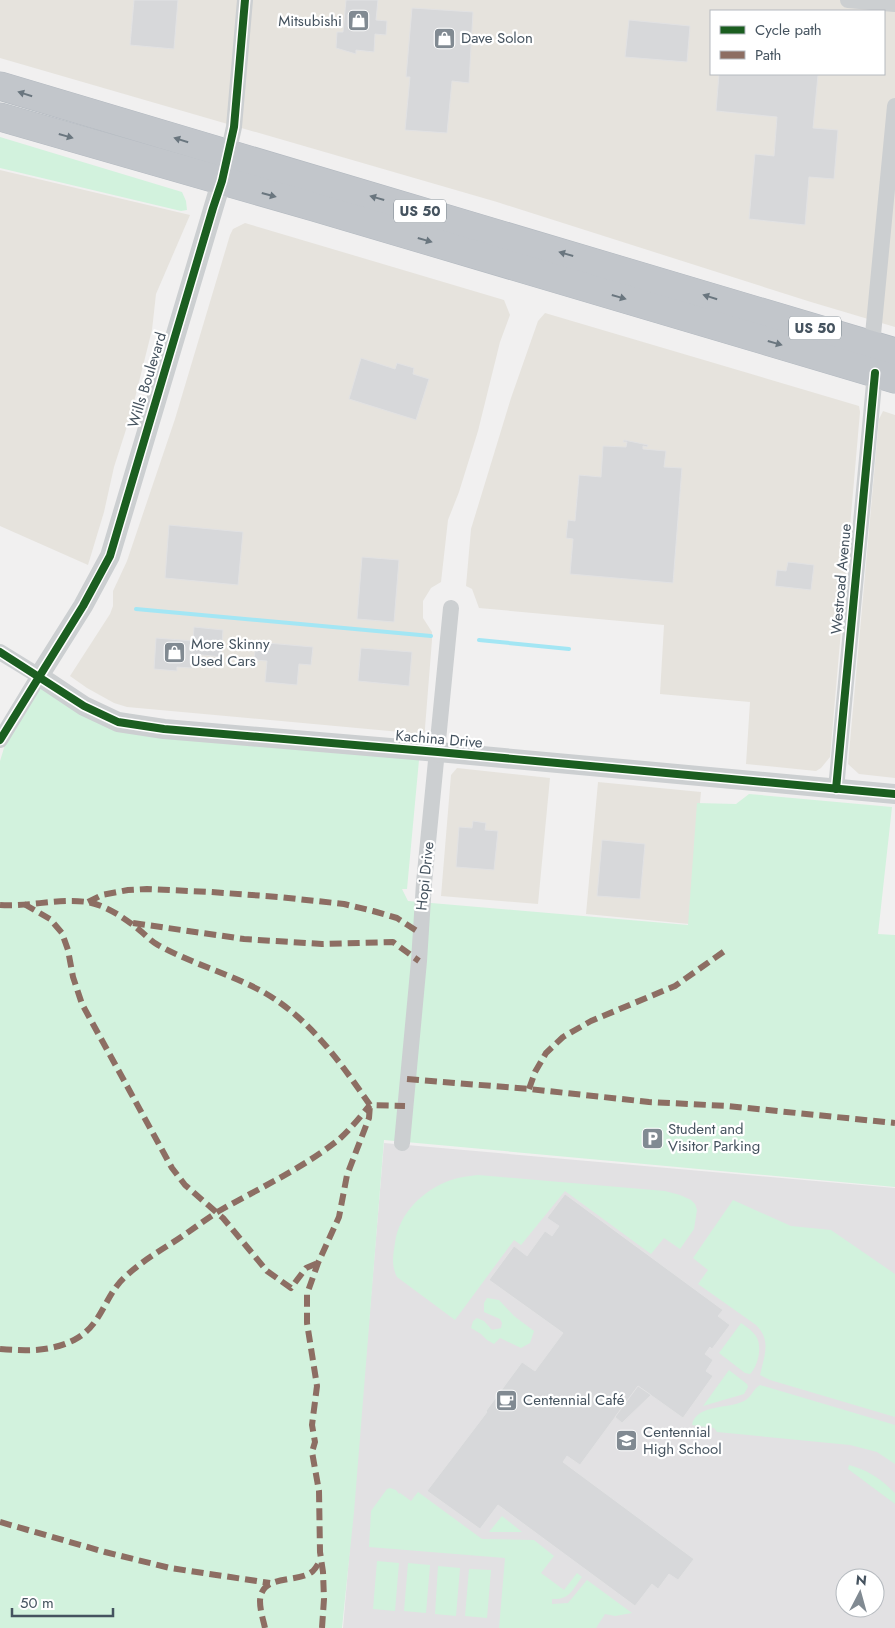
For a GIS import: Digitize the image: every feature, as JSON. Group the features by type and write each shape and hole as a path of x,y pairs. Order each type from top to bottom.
{"highway":[{"name":"US 50","path":"0,86 884,348"},
{"name":"US 50","path":"0,117 885,376"}],"street":[{"name":"Wills Boulevard","path":"0,740 83,606 110,556 222,181 234,127 245,0"},
{"path":"848,0 895,4"},
{"path":"884,348 895,106"},
{"name":"Westroad Avenue","path":"836,789 885,376"},
{"name":"Hopi Drive","path":"402,1143 419,961 424,883 451,608"},
{"name":"Kachina Drive","path":"0,652 84,706 118,722 164,729 895,794"}],"shaded area":[{"path":"0,0 848,0 895,4 895,327 497,202 0,58"},
{"path":"0,170 190,215 156,294 152,330 131,414 114,467 104,512 88,565 0,526"},
{"path":"245,223 504,300 510,315 500,342 478,431 448,520 441,582 431,588 423,601 423,618 432,632 432,640 425,732 422,734 127,707 114,703 70,676 110,614 113,606 113,591 127,561 175,419 230,235 233,229"},
{"path":"545,313 859,406 830,757 816,771 746,764 750,702 660,694 664,625 479,608 472,589 466,586 471,529 511,398 538,321"},
{"path":"883,411 895,415 895,778 859,774 848,764 879,419"},
{"path":"457,768 550,778 538,904 441,896 451,775"},
{"path":"598,782 701,792 689,924 586,914"},
{"name":"Centennial High School","path":"384,1143 895,1188 895,1628 343,1628"}],"green space":[{"path":"0,137 182,192 187,210 181,211 0,168"},
{"path":"40,684 85,707 419,760 407,889 402,889 408,901 688,925 697,803 736,804 749,794 892,807 878,934 895,935 895,1187 384,1140 354,1512 342,1628 0,1628 0,761 11,725"},
{"path":"478,1175 665,1191 680,1195 695,1204 697,1210 694,1229 680,1249 664,1238 651,1254 565,1191 521,1245 514,1240 455,1320 397,1277 393,1264 394,1247 397,1232 402,1222 407,1213 422,1196 451,1180"},
{"path":"733,1200 791,1226 831,1230 895,1274 895,1417 770,1380 760,1375 766,1349 761,1331 756,1325 698,1284 708,1270 693,1258"},
{"path":"487,1298 499,1300 514,1316 534,1331 530,1343 521,1348 500,1338 494,1344 471,1328 473,1321 477,1318 484,1321 492,1330 501,1328 502,1323 500,1319 484,1312 484,1303"},
{"path":"741,1323 757,1338 759,1347 755,1366 750,1374 745,1373 719,1353"},
{"path":"729,1370 747,1384 748,1387 744,1394 703,1406"},
{"path":"760,1385 895,1425 895,1464 877,1452 850,1445 717,1432 714,1428 692,1425 695,1418 706,1410 744,1401"},
{"path":"849,1465 869,1473 884,1483 895,1493 895,1504 848,1469"},
{"path":"390,1488 411,1501 418,1492 482,1539 534,1540 554,1556 541,1573 564,1590 577,1573 582,1577 567,1596 552,1599 552,1604 568,1603 587,1580 632,1613 615,1616 605,1614 596,1628 499,1628 505,1558 369,1547 371,1511 387,1489"},
{"path":"502,1516 522,1532 489,1532"},
{"path":"377,1561 399,1563 395,1611 373,1609"},
{"path":"408,1563 430,1565 426,1613 404,1611"},
{"path":"438,1566 460,1568 456,1616 435,1614"},
{"path":"469,1569 491,1570 487,1618 465,1616"}],"building":[{"path":"134,0 178,0 174,49 130,45"},
{"path":"346,0 378,0 376,20 387,21 386,35 375,34 374,52 356,50 356,54 336,48 337,32 343,32"},
{"path":"412,8 473,12 469,83 452,81 447,133 405,130 410,77 406,77"},
{"path":"629,20 690,26 687,62 625,57"},
{"path":"719,75 818,75 813,128 838,130 834,179 809,177 805,225 749,219 755,154 774,156 777,117 716,111"},
{"path":"361,358 395,369 397,363 414,368 413,374 429,379 416,420 349,399"},
{"path":"624,440 648,445 647,447 643,446 643,449 666,451 664,467 682,468 673,583 570,574 573,539 566,538 568,520 575,521 579,475 601,477 603,446 626,447 627,442 623,442"},
{"path":"169,525 243,532 238,585 165,578"},
{"path":"362,557 399,560 394,622 357,619"},
{"path":"788,562 814,565 811,590 775,586 777,570 786,571"},
{"path":"194,627 223,630 221,657 194,654 192,668 177,667 177,671 154,669 156,638 193,641"},
{"path":"256,642 313,647 311,665 299,664 297,685 265,682 267,661 254,660"},
{"path":"361,648 412,652 409,686 358,681"},
{"path":"473,821 486,823 485,830 498,831 494,870 456,867 459,827 472,828"},
{"path":"602,840 645,844 640,899 597,896"},
{"path":"565,1194 723,1310 718,1316 730,1325 712,1349 710,1347 705,1354 713,1360 706,1371 713,1376 683,1418 638,1386 580,1465 567,1456 563,1462 694,1559 678,1580 669,1574 658,1589 652,1584 635,1606 498,1505 480,1529 427,1491 522,1362 535,1371 563,1333 489,1280 514,1246 527,1256 545,1231 552,1236 559,1226 547,1218"},
{"path":"638,1386 651,1395 622,1423 615,1417"}],"waterway":[{"path":"136,609 431,636"},
{"path":"479,640 569,649"}],"marked path":[{"path":"88,902 102,895 128,890 147,889 279,897 344,904 373,911 397,918 420,933"},
{"path":"0,905 76,901 94,904 114,912 158,945 184,958 252,986 297,1016 324,1043 370,1105 405,1106"},
{"path":"24,904 50,919 62,933 82,1004 172,1168 185,1185 223,1218 267,1271 291,1288 306,1268 318,1263"},
{"path":"133,923 244,939 322,944 393,942 419,961"},
{"path":"529,1089 535,1072 546,1053 563,1037 591,1021 675,986 726,950"},
{"path":"407,1079 529,1089 649,1102 728,1106 895,1123"},
{"path":"0,1349 47,1349 65,1344 84,1334 119,1284 148,1258 219,1211 294,1170 323,1151 346,1133 370,1105"},
{"path":"322,1628 324,1599 320,1552 319,1491 312,1452 315,1442 312,1425 317,1386 307,1323 307,1294 318,1263 339,1217 347,1175 369,1118 370,1105"},
{"path":"0,1522 105,1552 170,1568 270,1583"},
{"path":"265,1628 260,1601 262,1592 273,1583 306,1575 313,1571 320,1561"}],"cycle path":[{"path":"0,740 83,606 110,556 222,181 234,127 245,0"},
{"path":"836,789 875,373"},
{"path":"0,652 84,706 118,722 164,729 895,794"}],"place":[{"name":"Mitsubishi","path":"358,21"},
{"name":"Dave Solon","path":"445,38"},
{"name":"More Skinny Used Cars","path":"175,653"},
{"name":"Student and Visitor Parking","path":"652,1138"},
{"name":"Centennial Café","path":"507,1400"},
{"name":"Centennial High School","path":"627,1441"}]}
